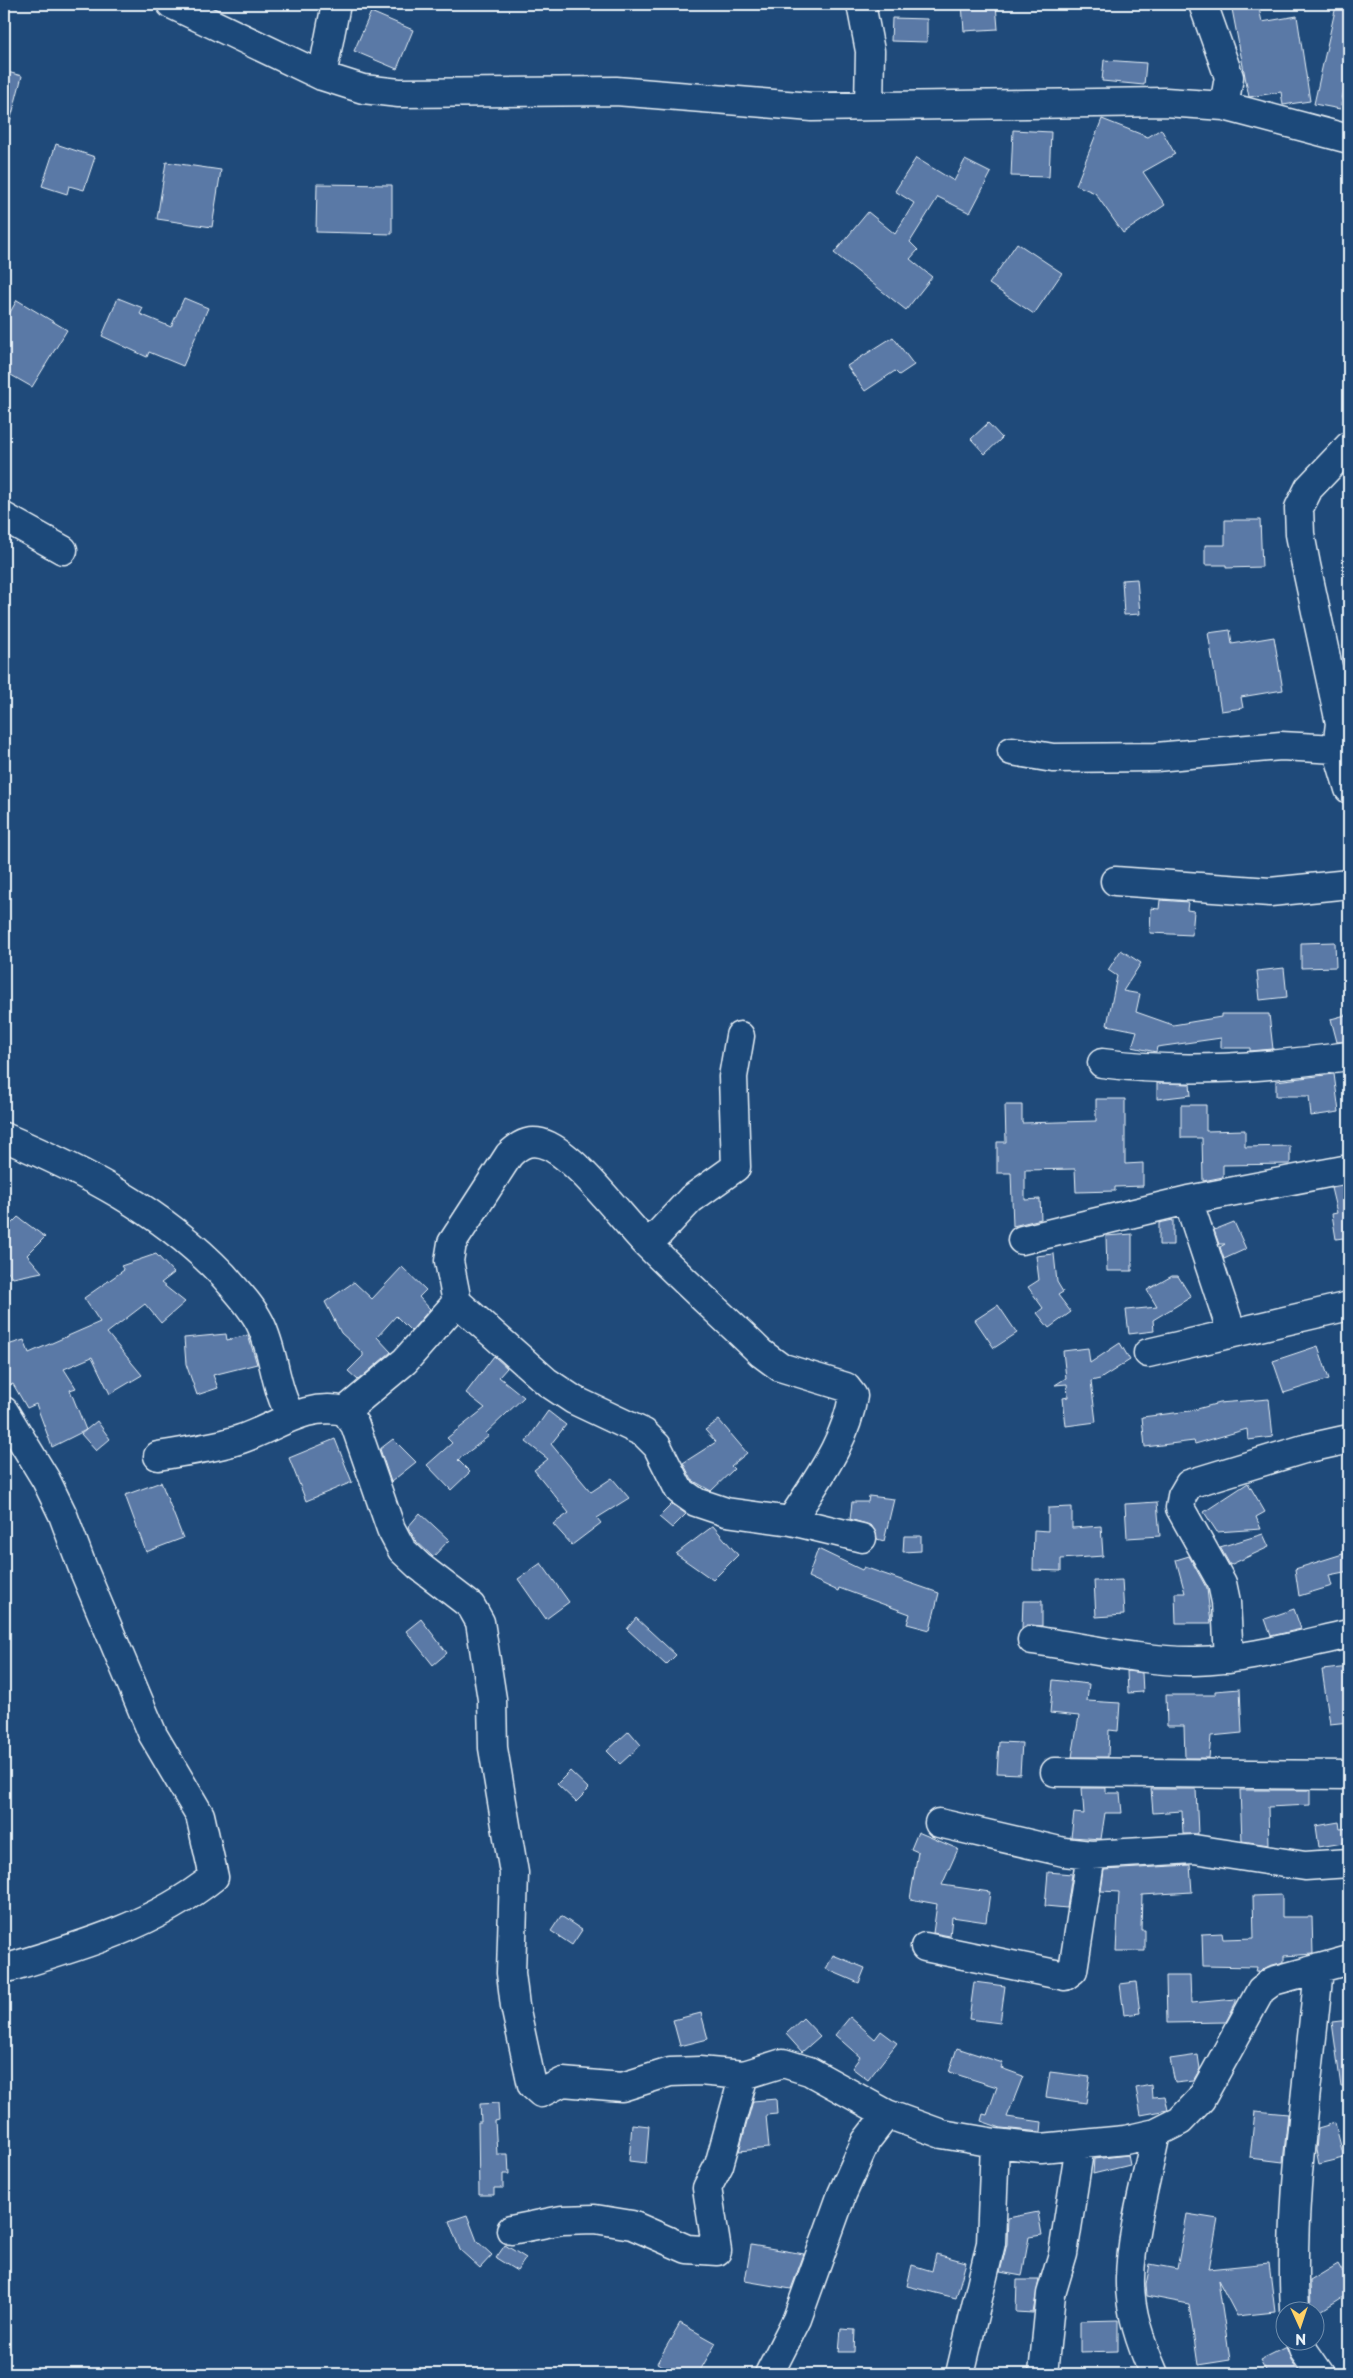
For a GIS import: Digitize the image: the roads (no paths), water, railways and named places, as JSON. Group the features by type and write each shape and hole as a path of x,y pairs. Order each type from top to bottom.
{"street":[{"path":"171,4 322,76 363,88 399,93 616,91 812,107 1165,102 1224,106 1349,139"},
{"path":"322,76 336,4"},
{"path":"861,4 870,51 869,106"},
{"path":"1203,4 1229,76 1224,106"},
{"path":"1349,446 1309,488 1299,508 1300,534 1342,731 1349,789"},
{"path":"4,517 63,550"},
{"path":"1012,751 1053,758 1156,757 1281,746 1342,731"},
{"path":"1115,881 1270,892 1349,884"},
{"path":"648,1245 691,1199 736,1167 733,1077 740,1036"},
{"path":"1102,1063 1139,1068 1233,1068 1349,1056"},
{"path":"4,1136 101,1183 146,1208 198,1249 234,1287 260,1324 270,1351 282,1401 291,1416"},
{"path":"791,1521 834,1453 850,1415 853,1396 846,1387 780,1366 760,1353 648,1245 568,1159 548,1146 532,1142 519,1144 509,1155 452,1243 449,1261 457,1302 547,1382 574,1400 644,1433 657,1446 679,1490 696,1502 726,1512 791,1521 862,1538"},
{"path":"1022,1240 1188,1200 1349,1169"},
{"path":"1188,1200 1232,1333"},
{"path":"345,1410 406,1361 457,1302"},
{"path":"1148,1353 1349,1306"},
{"path":"158,1456 239,1440 291,1416 328,1407 345,1410 355,1425 391,1529 402,1550 419,1566 471,1606 480,1622 492,1699 493,1748 514,1874 511,1974 515,2006 532,2085 541,2093 563,2082 622,2086 670,2072 699,2071 744,2075 783,2062 809,2071 887,2114 942,2134 1041,2148 1125,2140 1156,2133 1180,2121 1201,2099 1261,1990 1273,1981 1349,1960"},
{"path":"4,1411 46,1480 63,1515 85,1575 153,1735 200,1815 214,1877 188,1898 132,1927 4,1969"},
{"path":"1229,1659 1226,1602 1222,1583 1180,1508 1182,1496 1189,1484 1304,1449 1349,1439"},
{"path":"1032,1640 1163,1659 1194,1661 1229,1659 1349,1634"},
{"path":"1055,1772 1349,1775"},
{"path":"939,1823 1064,1852 1090,1855 1194,1849 1306,1866 1349,1863"},
{"path":"925,1947 1064,1976 1073,1970 1090,1855"},
{"path":"1295,2300 1293,2255 1298,2161 1319,1968"},
{"path":"511,2230 562,2220 595,2219 632,2225 687,2249 717,2251 708,2188 727,2142 744,2075"},
{"path":"769,2374 797,2319 842,2194 866,2141 887,2114"},
{"path":"1154,2374 1142,2346 1134,2314 1130,2278 1135,2240 1156,2133"},
{"path":"960,2374 991,2244 995,2143"},
{"path":"1043,2374 1051,2294 1064,2254 1080,2145"},
{"path":"1304,2350 1320,2374"}]}
